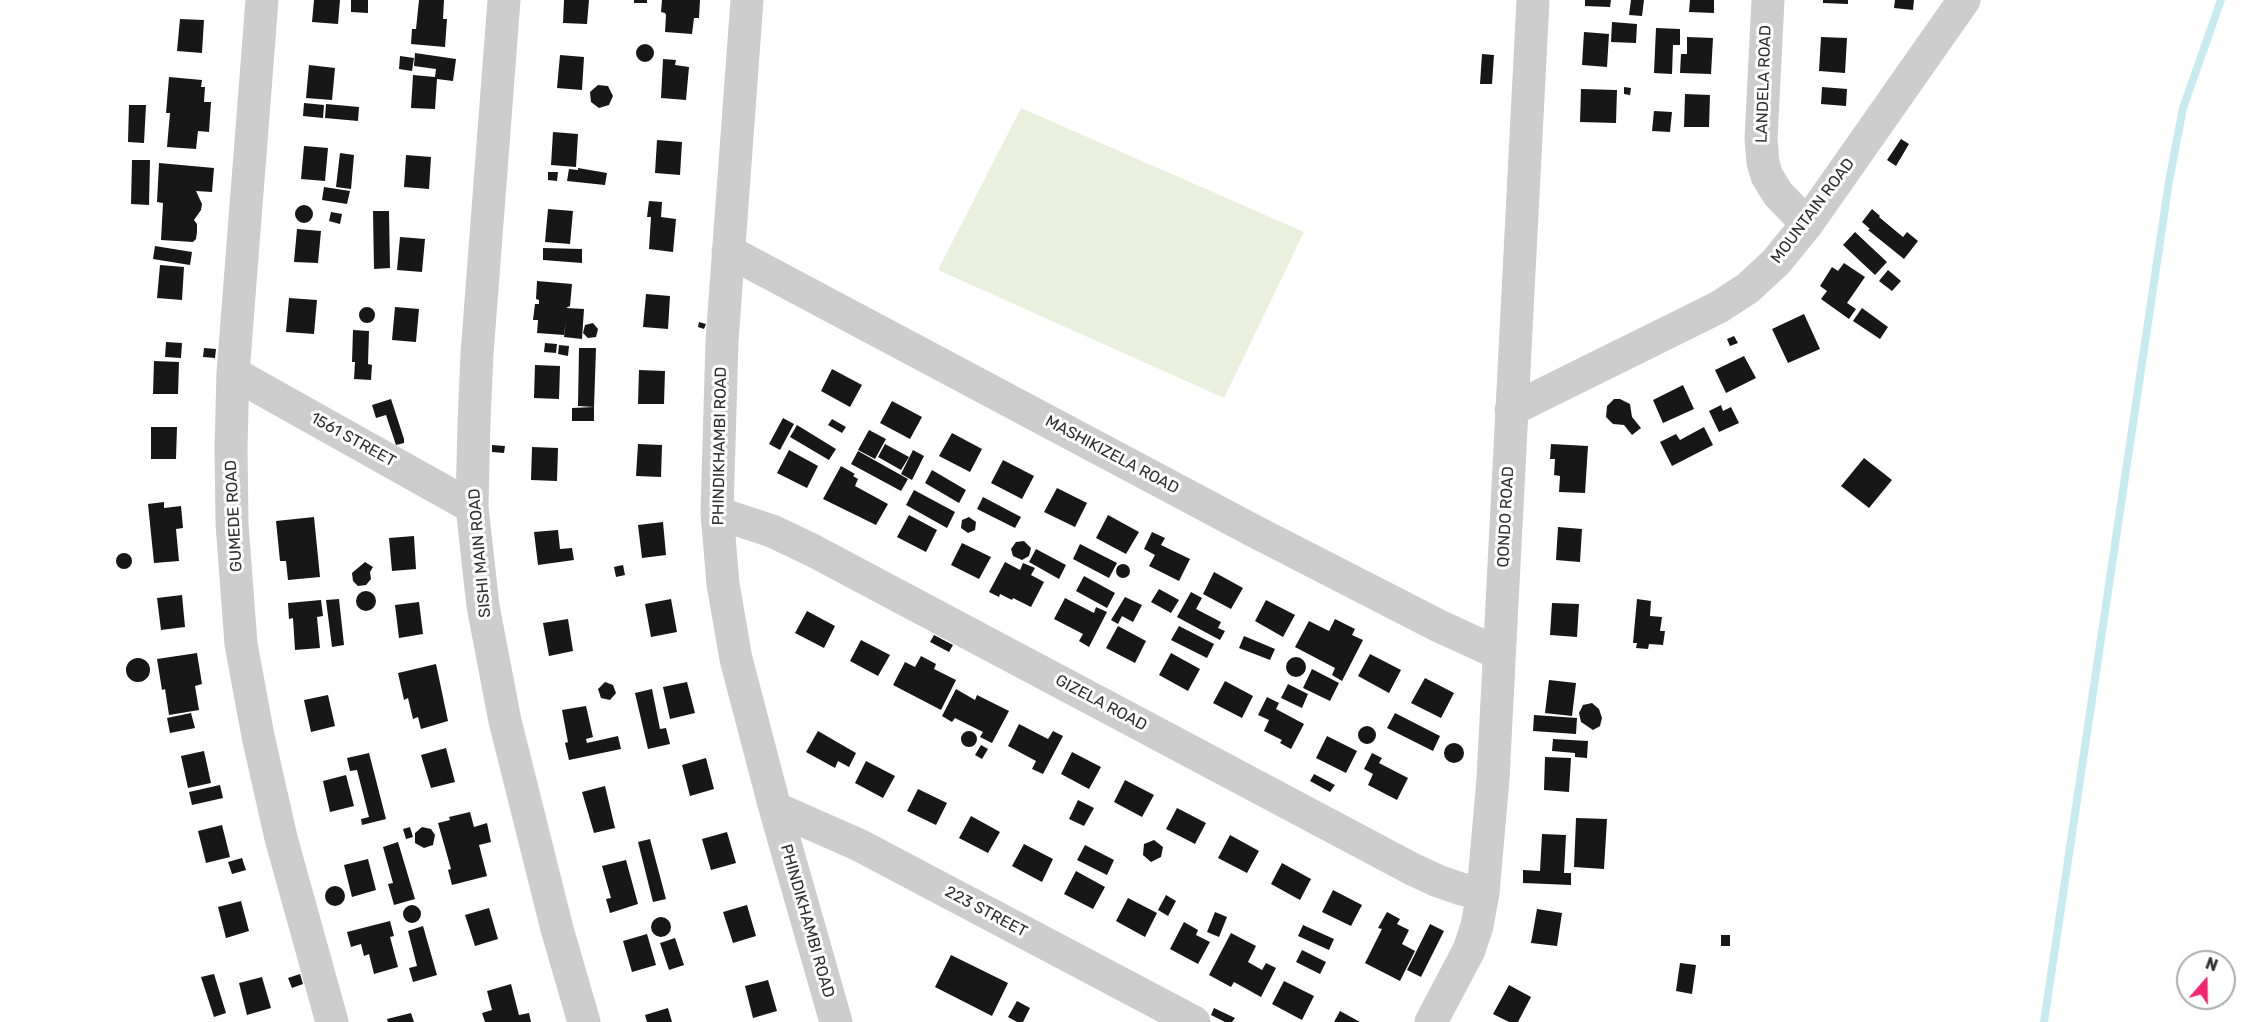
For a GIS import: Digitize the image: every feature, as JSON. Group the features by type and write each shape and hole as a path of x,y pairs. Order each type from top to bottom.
{"street":[{"name":"GUMEDE ROAD","path":"262,0 233,373 232,524 241,644 258,736 281,838 332,1022"},
{"name":"SISHI MAIN ROAD","path":"504,0 477,354 472,507 483,606 505,721 557,929 584,1022"},
{"name":"PHINDIKHAMBI ROAD","path":"747,0 718,423 717,513 723,584 736,659 775,808 836,1022"},
{"name":"QONDO ROAD","path":"1431,1022 1469,950 1478,926 1484,893 1493,779 1533,0"},
{"name":"LANDELA ROAD","path":"1768,0 1762,117 1763,163 1767,176 1778,194 1807,224"},
{"name":"MOUNTAIN ROAD","path":"1511,410 1719,307 1748,288 1776,261 1807,224 1964,0"},
{"name":"MASHIKIZELA ROAD","path":"728,251 1252,530 1439,626 1498,653"},
{"name":"1561 STREET","path":"233,373 472,507"},
{"name":"GIZELA ROAD","path":"717,513 772,531 812,550 1412,869 1438,881 1484,893"},
{"name":"223 STREET","path":"775,808 859,845 1194,1022"}],"green space":[{"path":"1021,108 1304,232 1224,398 938,270"}],"building":[{"path":"314,0 340,0 338,24 312,22"},
{"path":"351,0 368,0 368,13 351,12"},
{"path":"419,0 444,0 443,19 447,19 445,47 411,44 412,29 416,29"},
{"path":"564,0 589,0 587,24 563,23"},
{"path":"634,0 647,0 647,3 634,3"},
{"path":"662,0 700,0 699,18 694,18 692,34 665,32 666,15 661,12"},
{"path":"1585,0 1611,0 1610,7 1585,6"},
{"path":"1631,0 1644,0 1642,16 1629,15"},
{"path":"1690,0 1714,0 1714,13 1689,12"},
{"path":"1823,0 1848,0 1848,4 1823,3"},
{"path":"1895,0 1914,0 1913,10 1894,8"},
{"path":"180,19 204,20 202,53 177,51"},
{"path":"1612,22 1637,24 1636,43 1611,42"},
{"path":"1656,28 1680,29 1680,45 1673,45 1672,74 1654,73"},
{"path":"1584,32 1609,34 1607,67 1582,65"},
{"path":"1687,37 1713,38 1711,74 1680,73 1681,54 1687,54"},
{"path":"1821,37 1847,38 1845,73 1819,71"},
{"path":"645,44 651,47 654,53 651,59 645,62 639,59 636,53 639,47"},
{"path":"415,53 456,59 453,81 437,79 435,109 411,108 413,75 435,77 436,69 414,66"},
{"path":"1482,54 1494,55 1492,84 1480,84"},
{"path":"560,55 584,57 582,90 557,88"},
{"path":"400,56 414,58 412,71 399,69"},
{"path":"663,59 676,60 675,65 689,67 686,100 661,98"},
{"path":"309,65 335,68 332,100 306,98"},
{"path":"169,77 202,80 201,87 205,87 204,102 211,102 209,132 198,131 196,149 167,147 170,113 166,113"},
{"path":"598,85 608,86 613,96 609,105 599,108 591,102 590,92"},
{"path":"1624,87 1631,88 1630,95 1624,94"},
{"path":"1822,87 1847,89 1846,106 1821,104"},
{"path":"1581,89 1617,90 1616,123 1580,122"},
{"path":"1685,94 1710,95 1709,127 1684,127"},
{"path":"304,103 324,105 323,118 303,116"},
{"path":"326,104 359,107 358,121 325,118"},
{"path":"129,105 146,105 144,143 128,142"},
{"path":"1654,111 1672,112 1670,132 1652,131"},
{"path":"553,132 578,134 576,167 551,165"},
{"path":"1901,139 1909,144 1896,166 1887,160"},
{"path":"657,140 682,142 680,175 655,173"},
{"path":"304,146 328,148 325,181 301,179"},
{"path":"340,153 354,155 351,189 336,187"},
{"path":"406,155 431,157 429,189 404,187"},
{"path":"132,160 150,160 149,205 131,204"},
{"path":"159,163 214,168 212,192 196,191 202,204 194,220 197,224 197,232 193,242 161,240 163,203 157,202"},
{"path":"578,168 607,173 605,185 567,181 569,169 578,170"},
{"path":"548,172 558,172 557,181 548,180"},
{"path":"324,187 350,191 347,204 322,200"},
{"path":"649,201 662,202 661,217 676,219 673,252 649,249 651,217 647,217"},
{"path":"304,205 311,207 313,214 311,221 304,223 297,221 295,214 297,207"},
{"path":"548,209 573,211 570,244 545,242"},
{"path":"1872,209 1903,237 1907,232 1918,241 1904,259 1868,230 1870,229 1862,222"},
{"path":"373,211 389,211 390,268 374,269"},
{"path":"331,212 342,214 340,224 329,221"},
{"path":"297,229 321,231 318,263 294,262"},
{"path":"1855,232 1887,262 1875,275 1843,245"},
{"path":"400,237 425,239 422,272 397,270"},
{"path":"155,246 192,252 190,265 153,259"},
{"path":"543,248 582,249 582,263 543,260"},
{"path":"1844,263 1865,277 1847,303 1856,309 1849,319 1821,299 1827,291 1820,286 1832,267 1838,271"},
{"path":"160,265 184,267 182,300 157,298"},
{"path":"1888,270 1901,281 1892,291 1879,281"},
{"path":"537,281 572,284 570,306 566,308 584,309 582,339 564,337 566,319 564,335 537,333 538,320 533,320 535,304 539,304 539,300 536,299"},
{"path":"646,294 670,296 668,329 643,327"},
{"path":"289,298 317,300 314,334 286,332"},
{"path":"364,307 370,307 375,315 373,321 364,323 359,318 359,312"},
{"path":"395,307 419,309 416,342 392,340"},
{"path":"1862,308 1888,327 1880,339 1853,321"},
{"path":"1804,314 1820,349 1788,363 1772,329"},
{"path":"699,322 706,324 704,329 698,327"},
{"path":"593,323 598,329 596,337 588,338 583,333 585,325"},
{"path":"353,330 369,331 368,364 372,365 371,380 354,379"},
{"path":"1734,336 1738,343 1730,346 1727,339"},
{"path":"166,342 182,343 181,358 165,357"},
{"path":"545,343 557,344 556,353 544,352"},
{"path":"559,345 569,346 568,356 558,354"},
{"path":"204,348 216,349 215,358 203,357"},
{"path":"579,348 596,348 594,407 578,406"},
{"path":"1744,356 1756,378 1726,393 1715,370"},
{"path":"154,361 179,362 178,394 153,394"},
{"path":"535,365 560,366 559,399 534,398"},
{"path":"832,369 862,385 850,407 821,391"},
{"path":"639,370 665,371 664,404 638,404"},
{"path":"1683,385 1694,409 1663,423 1653,400"},
{"path":"391,399 404,439 404,443 396,445 386,415 376,418 372,405"},
{"path":"1614,399 1630,404 1632,417 1641,428 1632,435 1624,425 1613,424 1606,417 1607,406"},
{"path":"892,401 922,417 910,439 880,423"},
{"path":"1721,405 1723,411 1731,407 1739,423 1719,432 1709,411"},
{"path":"594,407 594,421 572,421 572,408"},
{"path":"783,418 794,424 780,450 769,444"},
{"path":"832,419 846,427 842,433 828,425"},
{"path":"797,425 836,449 829,460 790,437"},
{"path":"151,427 177,427 176,459 151,459"},
{"path":"1704,427 1713,445 1672,466 1660,442 1676,434 1680,440"},
{"path":"869,430 886,439 875,459 858,450"},
{"path":"952,433 982,449 970,472 939,456"},
{"path":"638,444 662,445 661,477 636,476"},
{"path":"885,444 909,457 901,470 878,457"},
{"path":"1551,444 1588,446 1585,493 1559,492 1560,476 1554,475 1555,459 1550,459"},
{"path":"492,445 505,446 504,453 492,452"},
{"path":"532,447 558,448 557,481 531,480"},
{"path":"789,450 818,466 807,488 777,473"},
{"path":"913,450 924,456 912,480 901,474"},
{"path":"858,451 908,479 901,491 851,464"},
{"path":"1864,458 1892,480 1869,508 1841,486"},
{"path":"1003,460 1034,476 1022,499 991,483"},
{"path":"841,466 855,474 853,476 858,479 855,486 888,504 876,525 823,499"},
{"path":"932,470 966,490 959,503 925,483"},
{"path":"1057,488 1087,503 1075,527 1044,512"},
{"path":"914,490 955,512 947,528 906,505"},
{"path":"983,497 1021,517 1015,528 977,509"},
{"path":"164,502 164,508 181,506 183,528 176,529 179,561 154,563 148,504"},
{"path":"909,515 937,530 926,552 897,537"},
{"path":"1108,515 1139,532 1126,554 1096,538"},
{"path":"314,517 320,577 288,580 286,561 280,561 276,521"},
{"path":"969,517 976,522 975,530 968,533 961,528 962,520"},
{"path":"663,522 666,555 642,558 638,525"},
{"path":"1558,527 1582,529 1580,562 1556,560"},
{"path":"558,530 560,549 572,548 574,560 538,565 534,532"},
{"path":"1152,532 1165,538 1161,545 1190,559 1179,581 1149,566 1155,555 1144,549"},
{"path":"414,536 416,569 392,571 389,538"},
{"path":"1024,541 1031,548 1029,556 1022,560 1013,556 1011,549 1016,542"},
{"path":"962,543 991,557 979,579 951,565"},
{"path":"1080,544 1117,563 1109,578 1073,559"},
{"path":"1036,549 1066,565 1059,579 1029,562"},
{"path":"124,553 130,555 132,561 130,567 124,569 118,567 116,561 118,555"},
{"path":"365,562 373,567 370,572 371,579 366,585 358,586 353,581 352,573"},
{"path":"1005,562 1020,570 1023,563 1035,568 1031,575 1044,582 1031,607 1013,598 1012,600 1000,594 999,597 989,592"},
{"path":"1123,564 1128,566 1130,571 1128,576 1123,578 1118,576 1116,571 1118,566"},
{"path":"623,565 625,575 616,577 614,567"},
{"path":"1214,572 1243,588 1231,609 1203,594"},
{"path":"1084,576 1115,593 1107,608 1076,591"},
{"path":"1159,589 1179,600 1171,613 1151,602"},
{"path":"366,591 373,594 376,601 373,608 366,611 359,608 356,601 359,594"},
{"path":"1191,592 1202,598 1196,609 1221,622 1218,628 1225,631 1220,640 1177,617"},
{"path":"182,595 185,627 161,630 157,598"},
{"path":"1125,597 1142,605 1133,622 1122,616 1118,624 1111,620"},
{"path":"1065,598 1094,613 1096,607 1107,612 1089,647 1079,641 1083,634 1054,619"},
{"path":"339,599 344,645 332,647 326,600"},
{"path":"671,599 677,632 651,637 645,604"},
{"path":"1637,599 1651,601 1650,616 1662,617 1660,631 1665,631 1663,645 1649,644 1648,649 1636,648 1637,643 1633,643"},
{"path":"321,600 323,616 317,617 320,648 295,650 293,618 289,619 288,603"},
{"path":"1266,600 1295,615 1283,637 1255,621"},
{"path":"419,602 423,634 399,638 395,605"},
{"path":"1552,603 1579,604 1577,637 1550,635"},
{"path":"807,611 835,626 824,648 795,633"},
{"path":"568,619 573,651 549,656 543,623"},
{"path":"1335,619 1355,629 1352,635 1363,640 1342,681 1332,675 1335,668 1295,647 1309,621 1329,631"},
{"path":"1118,626 1146,641 1135,663 1106,648"},
{"path":"1179,626 1214,644 1207,658 1171,640"},
{"path":"934,635 953,645 949,652 930,642"},
{"path":"1244,636 1275,649 1270,660 1239,648"},
{"path":"861,640 890,655 878,676 850,661"},
{"path":"197,653 202,684 195,686 199,710 169,715 157,659"},
{"path":"1171,653 1200,669 1188,691 1159,675"},
{"path":"1370,654 1401,670 1389,693 1358,676"},
{"path":"921,656 936,664 934,669 956,680 941,710 893,685 905,662 915,667"},
{"path":"1292,657 1300,657 1306,663 1306,671 1300,677 1292,677 1286,671 1286,663"},
{"path":"138,658 146,662 150,670 146,678 138,682 130,678 126,670 130,662"},
{"path":"436,664 448,721 421,729 418,717 413,719 408,698 404,700 398,673"},
{"path":"1312,669 1339,683 1330,701 1303,688"},
{"path":"1425,678 1454,693 1441,718 1411,703"},
{"path":"1549,680 1576,683 1572,716 1545,713"},
{"path":"1225,681 1253,696 1242,718 1213,703"},
{"path":"605,682 613,685 616,693 610,700 601,698 598,689"},
{"path":"687,682 695,713 670,719 663,687"},
{"path":"1288,684 1308,694 1302,708 1281,698"},
{"path":"652,689 660,729 666,728 670,744 648,749 635,693"},
{"path":"956,689 975,700 977,695 1009,711 992,743 980,737 983,732 955,718 952,722 942,716"},
{"path":"328,695 335,726 311,732 304,700"},
{"path":"1267,697 1279,703 1276,709 1304,724 1291,749 1280,743 1282,740 1264,731 1269,720 1258,715"},
{"path":"1592,703 1599,709 1602,718 1600,726 1593,730 1581,722 1579,713 1583,705"},
{"path":"586,706 593,737 586,739 587,743 618,736 621,749 569,760 562,710"},
{"path":"191,713 195,728 170,733 167,718"},
{"path":"1395,713 1440,736 1433,751 1387,728"},
{"path":"1534,715 1577,718 1576,734 1533,731"},
{"path":"1019,724 1048,739 1053,731 1063,736 1043,774 1032,769 1036,761 1008,746"},
{"path":"1367,726 1373,729 1376,735 1373,741 1367,744 1361,741 1358,735 1361,729"},
{"path":"818,731 856,753 849,767 838,761 835,768 806,752"},
{"path":"966,731 972,731 977,739 975,745 966,747 961,742 961,736"},
{"path":"1327,736 1357,751 1346,773 1316,758"},
{"path":"1553,739 1588,741 1587,758 1575,757 1575,753 1552,751"},
{"path":"1454,743 1461,746 1464,753 1461,760 1454,763 1447,760 1444,753 1447,746"},
{"path":"981,745 988,749 982,759 975,755"},
{"path":"446,748 455,782 431,788 421,755"},
{"path":"204,751 211,783 188,788 181,756"},
{"path":"1072,752 1101,767 1089,789 1061,774"},
{"path":"369,753 386,819 362,825 361,819 369,817 357,770 350,771 347,758"},
{"path":"1372,753 1382,758 1379,763 1408,778 1397,800 1368,785 1373,774 1364,769"},
{"path":"1545,757 1571,758 1569,792 1544,790"},
{"path":"706,758 714,789 690,796 682,765"},
{"path":"866,761 895,776 883,798 855,783"},
{"path":"1314,774 1335,785 1330,792 1310,781"},
{"path":"346,775 354,806 330,812 323,781"},
{"path":"1125,780 1154,795 1142,817 1114,802"},
{"path":"220,785 223,798 192,805 189,792"},
{"path":"605,786 615,828 594,833 582,792"},
{"path":"918,789 947,803 936,825 907,811"},
{"path":"1078,800 1094,808 1084,826 1069,819"},
{"path":"1177,808 1206,823 1195,844 1166,829"},
{"path":"470,812 474,827 487,823 491,842 479,845 487,876 452,885 448,870 451,869 438,823 450,820 449,817"},
{"path":"971,816 1000,832 988,853 959,838"},
{"path":"1576,818 1607,819 1604,869 1574,867"},
{"path":"222,825 230,857 206,863 198,831"},
{"path":"410,827 413,837 406,839 403,829"},
{"path":"422,827 431,829 435,835 433,845 424,848 415,843 415,833"},
{"path":"727,832 736,863 711,870 702,839"},
{"path":"1542,834 1566,835 1564,873 1571,873 1571,885 1523,883 1523,870 1540,871"},
{"path":"1230,835 1259,851 1247,873 1218,858"},
{"path":"650,839 666,899 653,902 638,842"},
{"path":"1154,840 1163,847 1161,857 1151,862 1143,855 1144,844"},
{"path":"398,842 415,899 394,905 388,884 393,883 383,847"},
{"path":"1024,844 1053,859 1042,882 1012,866"},
{"path":"1085,845 1114,860 1107,875 1077,860"},
{"path":"242,858 246,870 232,874 228,862"},
{"path":"368,859 376,890 352,897 344,865"},
{"path":"626,860 638,904 610,913 606,899 611,898 602,866"},
{"path":"1282,863 1311,879 1300,900 1271,884"},
{"path":"1076,871 1105,887 1093,909 1064,894"},
{"path":"331,886 339,886 345,892 345,900 339,906 331,906 325,900 325,892"},
{"path":"1333,890 1362,905 1351,926 1322,912"},
{"path":"1166,895 1176,901 1168,916 1158,910"},
{"path":"1128,898 1157,913 1145,937 1116,921"},
{"path":"241,901 249,931 226,938 218,907"},
{"path":"412,905 420,910 421,914 416,922 412,923 404,918 403,914 408,906"},
{"path":"747,905 756,936 733,943 723,912"},
{"path":"489,908 498,939 475,946 465,915"},
{"path":"1537,909 1562,913 1557,946 1531,943"},
{"path":"1215,912 1227,917 1219,937 1207,932"},
{"path":"1387,912 1400,919 1397,924 1409,930 1402,944 1415,951 1400,981 1365,963 1382,929 1378,928"},
{"path":"661,917 668,920 671,927 668,934 661,937 654,934 651,927 654,920"},
{"path":"390,921 394,936 390,937 398,967 374,974 369,954 364,956 361,944 351,947 347,932"},
{"path":"1184,922 1198,930 1196,935 1210,942 1198,964 1170,949"},
{"path":"1430,924 1444,931 1421,977 1407,970"},
{"path":"1303,925 1334,939 1329,950 1298,936"},
{"path":"423,926 437,975 413,982 409,968 417,966 408,931"},
{"path":"1231,933 1256,946 1248,962 1262,970 1266,963 1276,968 1261,997 1234,982 1231,987 1209,975"},
{"path":"647,934 656,965 632,972 623,941"},
{"path":"1721,935 1730,935 1730,946 1721,946"},
{"path":"675,938 684,965 669,970 660,943"},
{"path":"1302,950 1326,962 1320,974 1296,962"},
{"path":"951,955 1008,983 992,1016 935,987"},
{"path":"1680,963 1696,965 1692,994 1676,991"},
{"path":"214,974 226,1013 214,1017 201,977"},
{"path":"300,974 303,984 292,988 288,978"},
{"path":"262,977 271,1008 247,1015 239,983"},
{"path":"768,980 777,1011 753,1018 745,986"},
{"path":"1284,981 1314,996 1302,1020 1272,1004"},
{"path":"511,984 519,1015 529,1013 531,1022 485,1022 482,1013 492,1010 487,991"},
{"path":"1509,985 1531,997 1518,1022 1509,1022 1493,1014"},
{"path":"1017,1001 1030,1008 1023,1022 1017,1022 1008,1017"},
{"path":"668,1008 672,1022 647,1022 645,1015"},
{"path":"1214,1008 1235,1018 1232,1022 1225,1022 1211,1015"},
{"path":"1340,1011 1360,1022 1334,1022"},
{"path":"411,1013 414,1022 388,1022 387,1019"}],"waterway":[{"path":"2044,1022 2169,181 2183,108 2221,0"}]}
